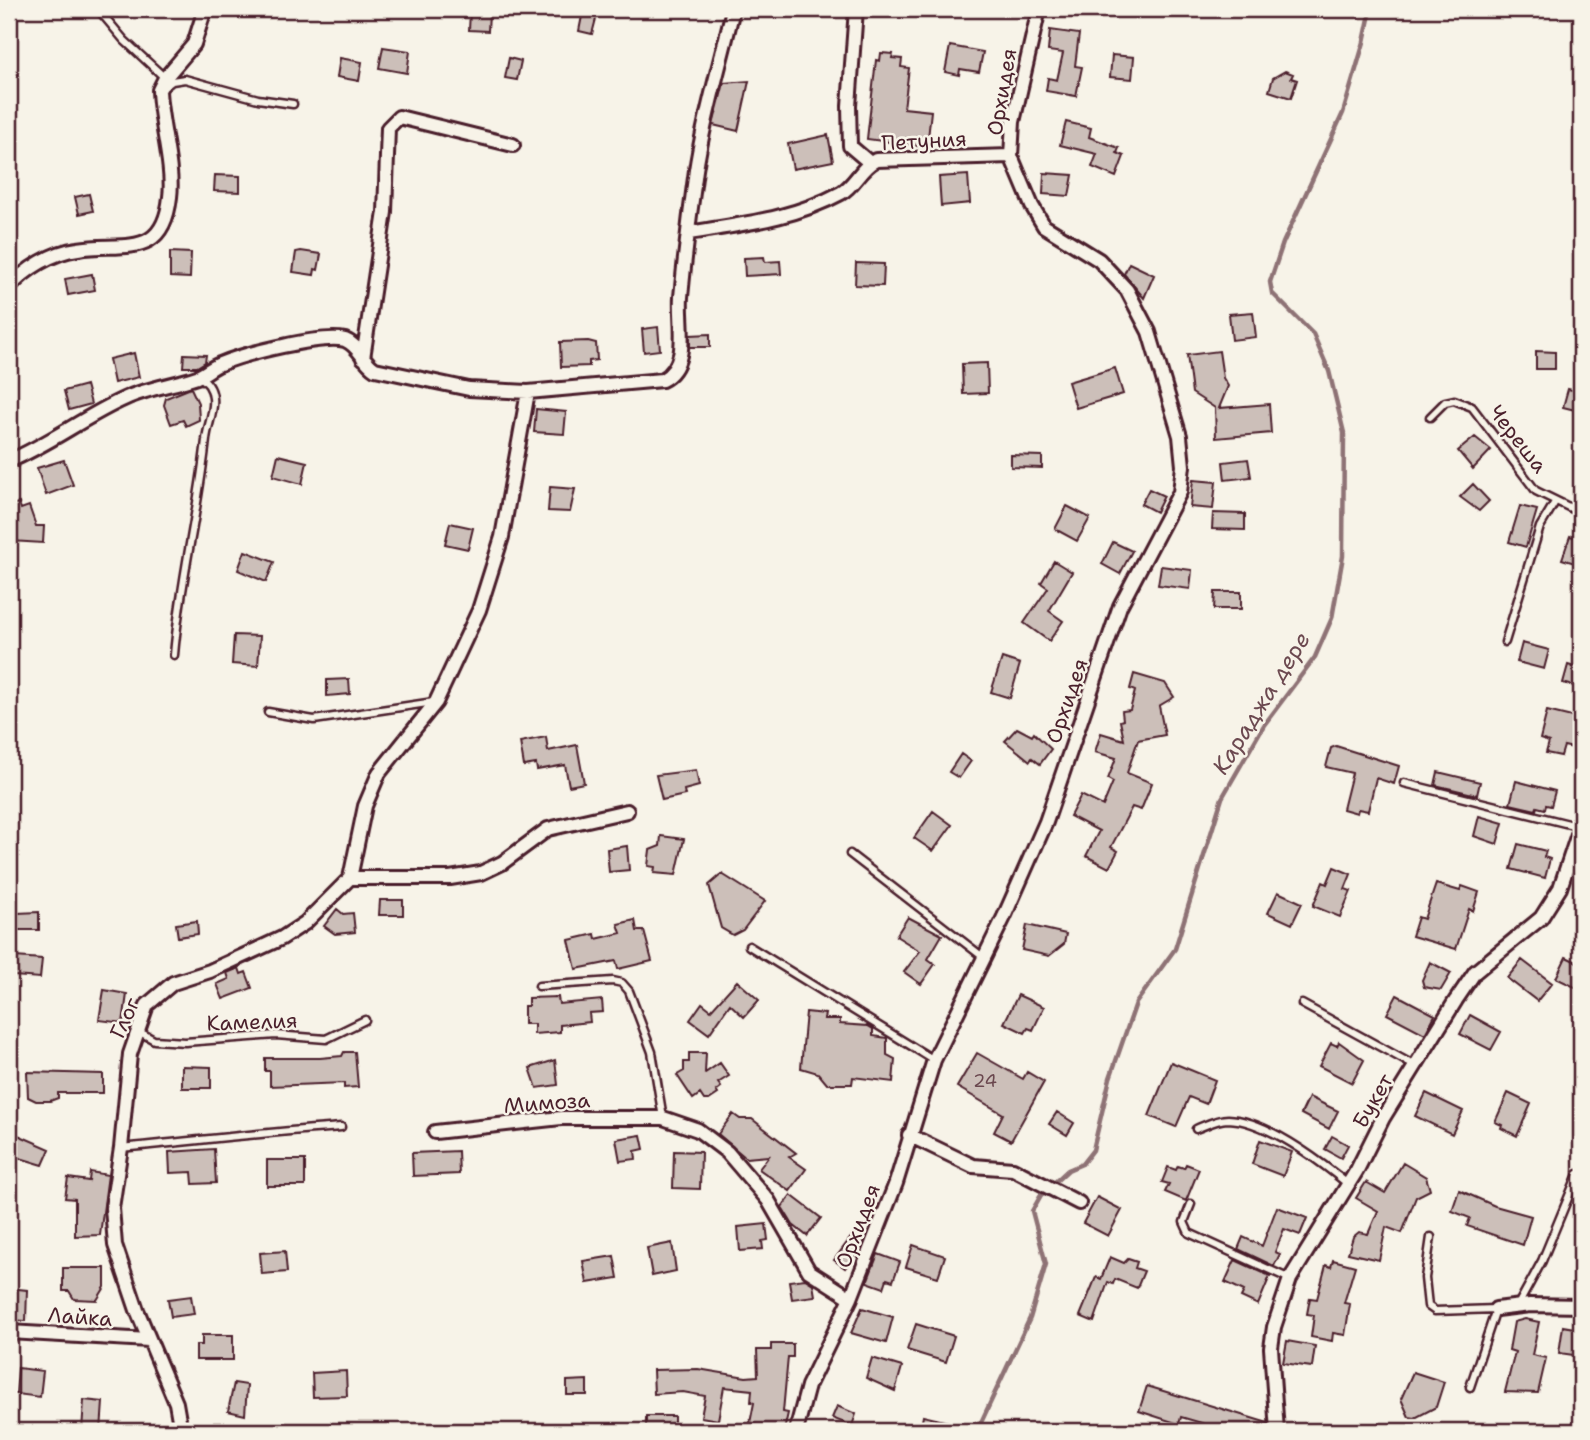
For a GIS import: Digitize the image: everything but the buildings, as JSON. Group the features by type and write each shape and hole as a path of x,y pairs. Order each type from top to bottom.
{"street":[{"path":"9,288 31,267 76,248 117,249 157,236 165,224 171,194 159,90 165,78 194,44 205,9"},
{"path":"9,461 41,448 126,397 199,376 220,364 283,346 333,339 346,341 375,369 469,389 528,391 662,380 670,375 681,350 681,300 697,168 733,9"},
{"path":"856,9 849,106 850,146 870,163"},
{"name":"Орхидея","path":"796,1431 808,1387 851,1298 896,1183 934,1060 1046,822 1120,606 1180,492 1183,466 1180,436 1149,332 1132,300 1099,260 1044,226 1032,206 1012,156 1013,122 1039,9"},
{"path":"363,358 385,212 388,128 392,121 399,117 513,145"},
{"name":"Петуния","path":"689,233 795,214 844,191 870,163 885,159 1012,156"},
{"path":"528,391 502,537 479,610 436,702 379,773 365,806 350,878 450,878 481,873 502,863 548,829 627,811"},
{"name":"Букет","path":"1277,1431 1271,1348 1274,1327 1290,1279 1349,1185 1383,1118 1475,972 1541,918 1560,888 1578,847 1581,826"},
{"name":"Глог","path":"181,1427 176,1403 149,1340 115,1245 112,1208 130,1054 147,1005 173,983 210,971 282,938 305,923 350,878"},
{"name":"Мимоза","path":"435,1132 561,1118 663,1118 698,1130 727,1153 768,1200 808,1271 851,1298"},
{"path":"909,1135 972,1166 1013,1169 1079,1203"},
{"path":"1496,1309 1517,1306 1581,1306"},
{"name":"Лайка","path":"9,1332 149,1340"}],"lane":[{"path":"98,9 124,40 165,78"},
{"path":"159,90 172,81 185,79 258,99 293,104"},
{"path":"174,655 179,597 195,523 207,429 214,402 209,384 199,376"},
{"name":"Череша","path":"1430,417 1446,402 1454,400 1472,407 1536,491 1581,513"},
{"path":"1505,642 1540,527 1555,502"},
{"path":"268,712 314,720 436,702"},
{"path":"1404,783 1581,826"},
{"path":"850,854 983,957"},
{"path":"749,946 934,1060"},
{"path":"539,986 613,981 622,984 629,991 652,1052 663,1118"},
{"path":"1302,1004 1417,1067"},
{"name":"Камелия","path":"138,1031 154,1040 185,1042 276,1035 326,1039 365,1020"},
{"path":"1196,1129 1220,1120 1238,1120 1299,1146 1349,1185"},
{"path":"121,1148 210,1140 241,1133 341,1127"},
{"path":"1517,1306 1542,1261 1578,1174"},
{"path":"1192,1204 1184,1222 1189,1233 1290,1279"},
{"path":"1431,1237 1426,1278 1428,1306 1435,1311 1496,1309 1470,1387"},
{"path":"181,1427 205,1431"}],"waterway":[{"name":"Караджа дере","path":"977,1431 1030,1318 1046,1264 1032,1211 1041,1195 1068,1170 1082,1164 1093,1150 1110,1078 1136,1003 1175,949 1222,798 1264,725 1315,657 1332,618 1343,556 1344,433 1329,371 1313,334 1272,293 1270,282 1283,243 1343,113 1371,9"}]}
